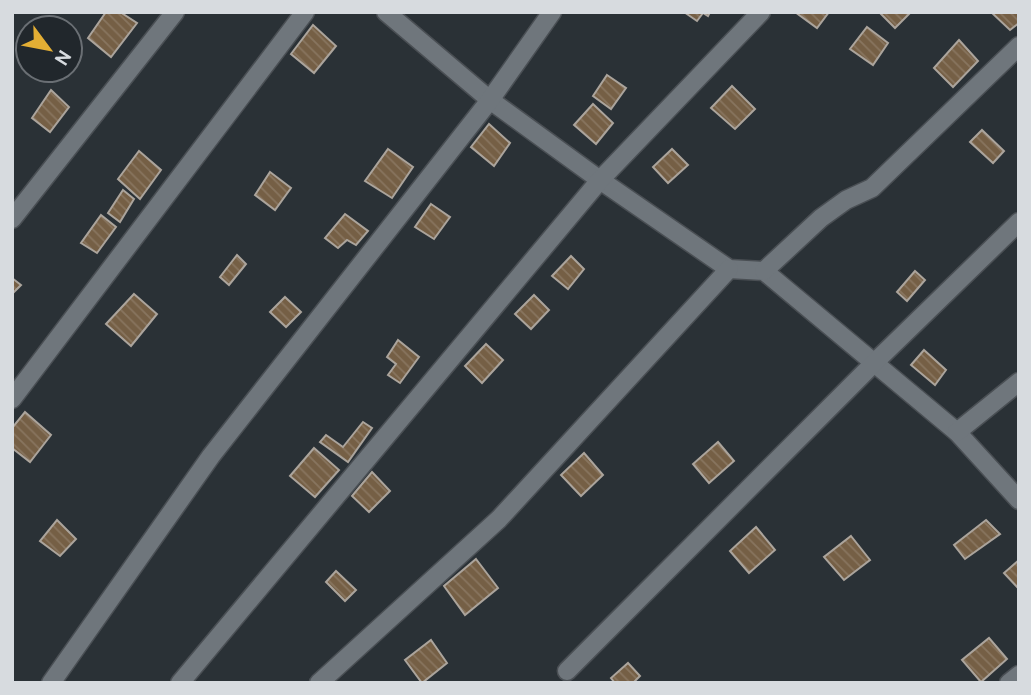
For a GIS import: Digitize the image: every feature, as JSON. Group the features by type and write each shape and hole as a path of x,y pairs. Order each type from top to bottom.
{"street":[{"path":"12,219 175,12"},
{"path":"12,399 305,12"},
{"path":"386,12 489,100 729,269 764,271 957,432 1019,500"},
{"path":"51,683 211,456 489,100 552,12"},
{"path":"180,683 600,180 761,12"},
{"path":"764,271 821,218 846,200 872,188 1019,46"},
{"path":"567,671 874,363 1019,222"},
{"path":"319,683 499,519 729,269"},
{"path":"957,432 1019,382"},
{"path":"1009,683 1019,675"}],"building":[{"path":"106,12 120,12 137,23 111,57 88,38"},
{"path":"684,12 710,12 708,16 703,13 697,21"},
{"path":"795,12 829,12 817,28"},
{"path":"879,12 911,12 895,28"},
{"path":"991,12 1019,12 1019,23 1010,30"},
{"path":"313,25 336,46 314,73 291,54"},
{"path":"867,27 888,43 873,65 850,49"},
{"path":"959,40 978,61 953,87 934,68"},
{"path":"607,75 626,88 611,109 593,96"},
{"path":"732,86 755,109 735,129 711,108"},
{"path":"51,90 69,107 50,132 32,118"},
{"path":"593,104 613,123 596,144 574,125"},
{"path":"489,124 510,143 494,166 471,147"},
{"path":"982,130 1004,151 993,163 970,142"},
{"path":"388,149 413,167 392,198 365,181"},
{"path":"672,149 688,165 668,183 653,167"},
{"path":"139,151 161,170 140,199 118,179"},
{"path":"270,172 291,188 275,210 255,195"},
{"path":"123,190 134,199 120,222 108,213"},
{"path":"431,204 450,217 434,239 415,227"},
{"path":"345,214 368,231 356,245 347,240 338,248 325,238"},
{"path":"101,215 116,227 97,253 81,243"},
{"path":"237,255 246,264 229,285 220,277"},
{"path":"571,256 584,269 568,289 552,276"},
{"path":"915,271 925,280 907,301 897,292"},
{"path":"12,278 21,285 12,294"},
{"path":"134,294 157,314 131,346 106,324"},
{"path":"534,295 549,310 531,329 515,314"},
{"path":"285,297 301,312 286,327 270,312"},
{"path":"398,340 419,357 400,383 388,375 396,364 387,357"},
{"path":"486,344 503,360 482,383 465,366"},
{"path":"924,350 946,370 935,385 911,365"},
{"path":"25,412 51,435 30,462 12,448 12,428"},
{"path":"363,422 372,428 348,462 320,442 326,435 343,447"},
{"path":"718,442 734,461 709,483 693,464"},
{"path":"314,448 339,470 315,497 290,476"},
{"path":"584,453 603,475 581,496 561,475"},
{"path":"372,472 390,491 369,512 352,496"},
{"path":"57,520 76,539 60,556 40,541"},
{"path":"986,520 1000,534 965,559 954,545"},
{"path":"756,527 775,550 749,573 730,551"},
{"path":"851,536 870,560 844,580 824,557"},
{"path":"476,559 498,588 465,615 444,586"},
{"path":"1019,560 1019,589 1004,573"},
{"path":"336,571 356,590 345,601 326,582"},
{"path":"989,638 1007,659 981,682 962,660"},
{"path":"431,640 447,663 422,683 405,660"},
{"path":"628,663 640,676 633,683 615,683 611,678"}]}
